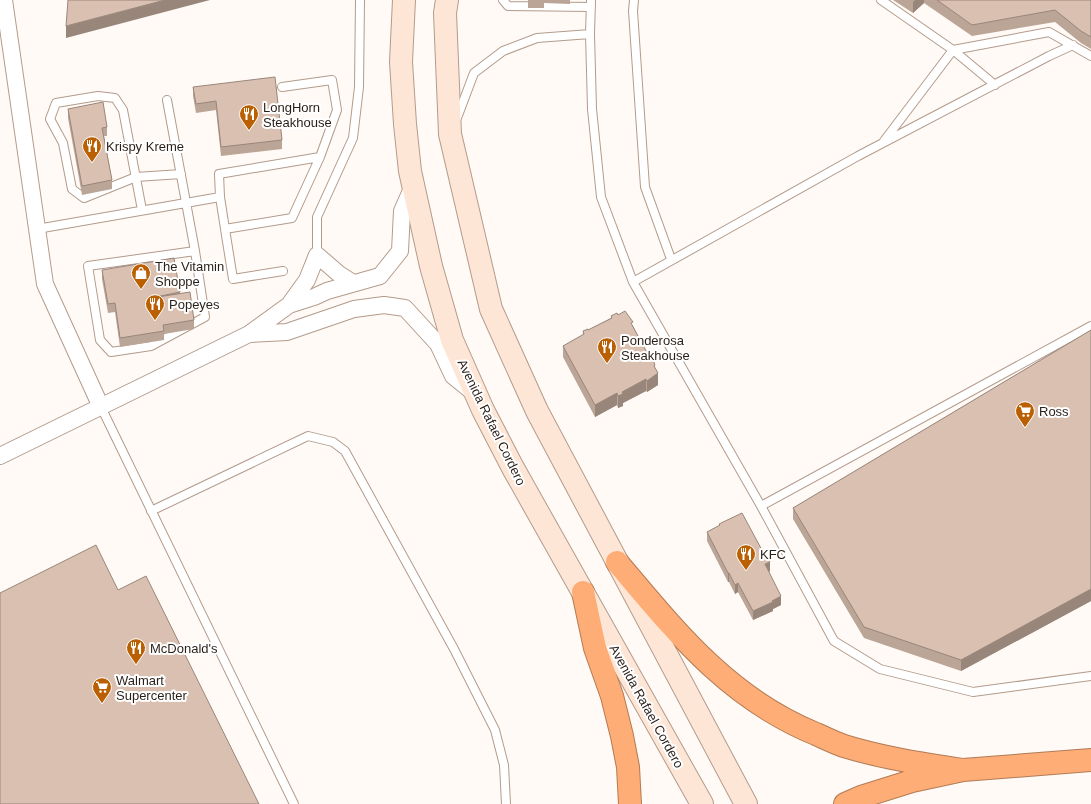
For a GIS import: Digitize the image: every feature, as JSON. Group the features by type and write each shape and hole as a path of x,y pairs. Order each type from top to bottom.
{"highway":[{"path":"617,562 676,631 705,661 743,694 793,725 843,746 899,760 963,770"},
{"path":"583,592 595,648 612,696 622,736 628,767 630,804"},
{"path":"845,804 912,780 963,770 1091,760"}],"main road":[{"name":"Avenida Rafael Cordero","path":"404,0 401,62 410,171 431,266 452,340 476,395 513,468 702,804"},
{"path":"447,0 446,13 450,134 491,309 537,410 746,804"}],"street":[{"path":"4,0 45,284 100,407"},
{"path":"289,305 327,291 380,276 400,251 402,211 414,186"},
{"path":"0,456 249,334 289,305 308,280 317,255 338,274 353,283"},
{"path":"249,334 286,332 354,309 384,305 405,308 438,344 453,376 476,395"}],"lane":[{"path":"317,255 317,218 353,138 359,87 360,0"},
{"path":"503,0 508,6 591,4 590,34 592,109 601,197 633,282 761,506 834,641 880,669 973,692 1091,676"},
{"path":"634,0 633,11 644,187 671,260"},
{"path":"881,0 953,50 995,85"},
{"path":"883,143 953,50 1049,32 1091,56"},
{"path":"450,134 474,73 504,51 537,38 590,34"},
{"path":"633,282 883,143 1073,45"},
{"path":"225,229 292,218 320,157 337,110 332,80 282,87"},
{"path":"142,210 136,177 123,110 115,98 98,96 56,103 50,119 63,143 72,189 84,198 136,177 181,174"},
{"path":"167,100 195,251 204,317 151,346 111,352 100,340 88,266 195,251"},
{"path":"283,271 233,279 220,197 219,174 320,157"},
{"path":"37,229 220,197"},
{"path":"761,506 1091,326"},
{"path":"100,407 294,804"},
{"path":"151,511 308,436 333,442 345,451 450,643 495,730 504,765 506,804"}],"building":[{"path":"68,0 165,0 66,26"},
{"path":"937,0 1091,0 1091,37 1081,31 1055,10 972,25"},
{"name":"LongHorn Steakhouse","path":"275,77 282,140 221,147 216,101 196,104 193,87"},
{"name":"Krispy Kreme","path":"103,102 107,127 102,128 112,180 82,186 68,109"},
{"path":"174,258 180,292 151,298 190,292 194,320 163,325 164,331 120,338 115,303 108,304 102,270"},
{"name":"Ponderosa Steakhouse","path":"625,311 633,322 631,323 651,360 653,360 654,366 658,373 647,381 646,379 622,392 623,394 618,396 617,393 595,405 563,346 584,334 583,331 612,318 611,316 617,313 618,315"},
{"path":"1091,330 1091,589 961,660 864,627 793,508"},
{"name":"KFC","path":"742,513 770,562 765,564 781,596 772,601 773,602 753,611 738,583 735,585 728,573 707,532 720,525 719,524"},
{"name":"Walmart Supercenter","path":"96,545 118,590 146,576 259,804 0,804 0,593"}],"place":[{"name":"LongHorn Steakhouse","path":"249,131"},
{"name":"Krispy Kreme","path":"92,163"},
{"name":"The Vitamin Shoppe","path":"141,290"},
{"name":"Popeyes","path":"155,321"},
{"name":"Ponderosa Steakhouse","path":"607,364"},
{"name":"Ross","path":"1025,428"},
{"name":"KFC","path":"746,571"},
{"name":"McDonald's","path":"136,665"},
{"name":"Walmart Supercenter","path":"102,704"}]}
